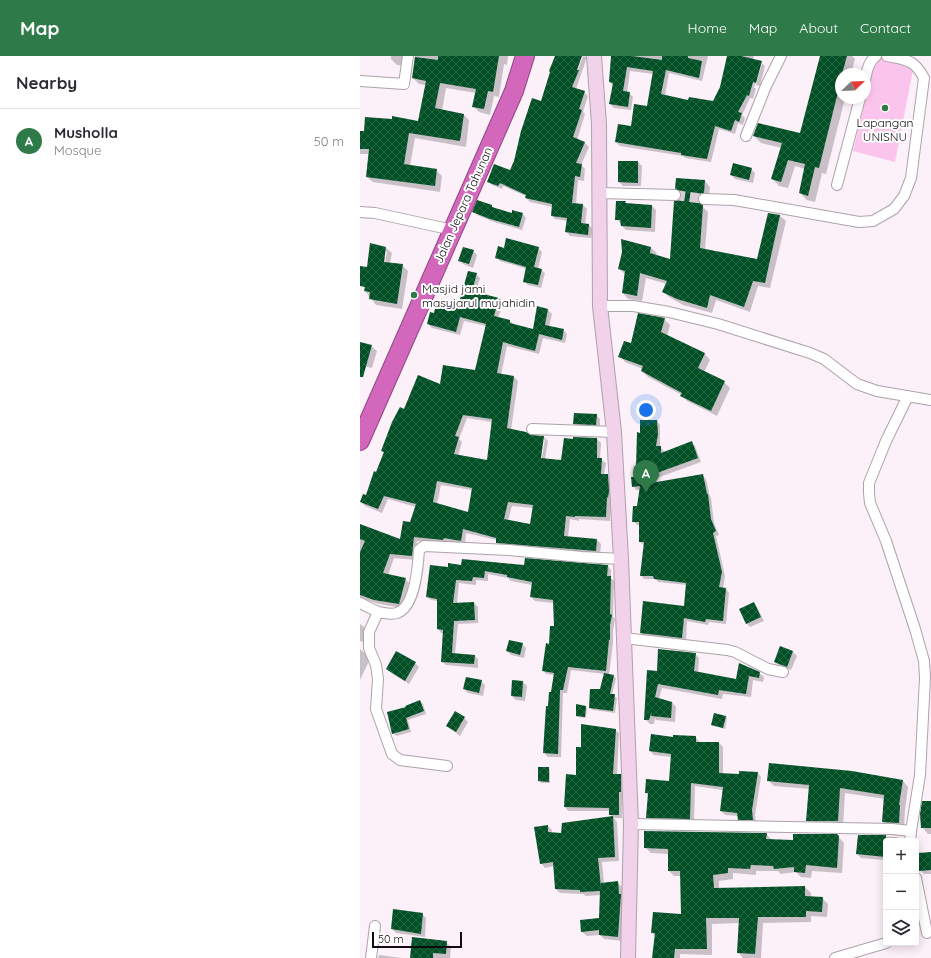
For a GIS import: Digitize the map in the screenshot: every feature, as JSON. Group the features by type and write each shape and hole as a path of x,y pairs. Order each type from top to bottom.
{"highway":[{"name":"Jalan Jepara Tahunan","path":"360,441 514,91 525,56"}],"main road":[{"path":"594,56 599,124 600,306 614,432 624,638 631,824 628,958"}],"street":[{"path":"360,81 404,84 408,56"},
{"path":"746,136 766,86 781,56"},
{"path":"868,68 872,59 876,56"},
{"path":"704,199 734,200 859,222 873,221 894,209 904,196 911,178 924,78 919,68 911,61 887,56"},
{"path":"837,185 858,104"},
{"path":"599,193 675,195"},
{"path":"360,212 375,213 453,230"},
{"path":"600,306 640,308 669,312 718,324 810,353 824,359 857,384 877,391 931,400"},
{"path":"631,824 911,836 920,775 925,678 924,661 886,541 870,503 868,492 869,483 886,441 908,396"},
{"path":"532,429 614,432"},
{"path":"360,603 378,612 397,613 406,607 411,598 419,550 424,546 509,550 621,559"},
{"path":"378,612 369,632 369,648 376,665 378,679 376,709 392,754 400,760 447,766"},
{"path":"624,638 727,650 736,652 768,669 783,672"},
{"path":"919,890 929,932 919,934"},
{"path":"371,958 375,926"},
{"path":"835,958 883,944"}],"shaded area":[{"name":"Lapangan UNISNU","path":"876,58 914,65 895,162 853,151 865,104 871,104 871,78"}],"building":[{"path":"438,56 499,56 493,92 488,91 484,109 472,107 476,89 440,83 435,108 464,114 460,141 409,133 404,164 437,169 435,186 366,177 369,149 360,149 360,131 364,131 365,117 392,119 392,116 418,121 426,81 412,78 415,57 438,60"},
{"path":"555,56 582,56 577,70 579,70 572,87 585,91 579,109 582,110 573,137 585,142 576,163 582,164 580,177 575,176 572,203 583,204 581,223 589,224 588,235 565,232 567,218 551,216 552,204 525,198 526,195 500,183 498,186 487,182 494,164 510,170 532,98 541,101 550,72 549,71"},
{"path":"611,56 632,56 662,60 662,56 688,56 688,58 702,61 699,78 666,70 661,94 688,100 689,97 713,101 720,87 727,56 741,56 762,61 756,83 753,82 749,96 747,95 738,112 742,113 739,122 735,120 731,131 715,126 707,159 615,142 618,124 631,126 634,104 647,106 653,71 627,67 623,91 630,92 628,107 609,104 613,83 609,82"},
{"path":"820,56 847,56 844,68 835,68 835,104 819,168 815,167 808,196 799,193 805,164 788,160 781,182 771,179 782,143 753,136 758,123 800,133"},
{"path":"618,161 638,161 638,183 618,182"},
{"path":"733,163 752,168 749,180 730,175"},
{"path":"676,178 705,180 704,193 701,193 698,198 698,202 703,205 700,248 757,259 768,213 780,215 765,283 753,281 744,307 710,295 707,308 677,299 662,292 667,281 640,273 637,296 622,293 625,271 618,269 622,252 621,239 651,247 650,253 670,259 674,201 678,200 681,196 680,192 675,189"},
{"path":"477,200 492,205 492,207 512,213 512,210 523,213 519,227 472,212"},
{"path":"616,201 652,205 651,228 621,226 620,220 615,220"},
{"path":"506,238 539,247 534,267 542,269 538,285 523,282 526,267 495,258 498,246 504,248"},
{"path":"370,243 386,247 384,262 403,264 397,304 369,299 370,292 364,291 365,287 360,286 360,266 367,267"},
{"path":"463,247 474,250 469,264 458,261"},
{"path":"468,271 477,273 472,291 499,298 494,316 510,320 510,323 533,329 537,306 548,309 545,325 564,329 562,340 539,334 535,351 503,342 497,373 514,376 507,428 526,432 531,435 544,436 541,458 561,460 564,438 597,438 597,458 602,458 601,474 608,474 609,491 608,498 607,497 606,517 566,516 564,536 597,539 596,551 496,543 496,538 463,529 461,541 444,538 443,540 414,537 412,556 390,554 383,573 406,578 399,604 374,600 360,595 360,552 365,541 360,539 360,524 400,539 403,521 410,522 416,504 384,496 378,509 360,502 363,494 366,495 374,471 376,472 384,452 381,451 392,422 400,407 404,409 418,375 440,384 443,365 475,370 486,324 460,317 456,332 427,324 430,312 434,313 437,300 458,306","holes":["463,415 492,419 487,460 454,454 459,437 455,436","437,481 472,488 468,512 433,502","508,502 533,505 530,524 504,519"]},
{"path":"638,313 665,318 661,332 705,353 698,368 725,381 711,411 680,396 682,393 641,371 643,366 618,357 624,341 631,343"},
{"path":"360,342 372,345 363,377 360,377"},
{"path":"574,413 597,414 596,425 573,424"},
{"path":"640,420 657,420 658,434 656,446 661,446 661,453 692,441 698,458 643,478 645,484 703,474 708,494 711,519 716,531 713,533 722,572 719,587 726,588 723,621 706,619 705,622 684,618 682,638 640,633 643,601 684,606 686,583 654,579 653,576 640,576 644,542 639,542 639,522 632,522 633,506 637,506 640,486 632,487 631,477 635,477 634,467 636,467 637,432 640,433"},
{"path":"525,558 608,565 607,576 611,576 610,614 612,615 606,671 568,667 563,690 560,690 558,754 543,753 546,706 548,706 549,692 551,692 554,673 542,671 546,643 549,644 550,626 554,626 553,600 530,597 532,582 507,577 507,575 485,571 484,578 473,577 472,581 456,580 453,603 474,602 475,620 454,621 452,653 475,655 474,664 441,662 443,630 437,629 437,599 426,597 430,565 448,567 448,563 461,565 462,559 524,565"},
{"path":"754,602 761,617 746,624 739,609"},
{"path":"509,640 523,643 520,655 506,651"},
{"path":"780,646 793,651 787,667 774,662"},
{"path":"658,649 696,653 694,671 736,679 739,663 760,672 759,678 749,676 746,694 719,690 718,695 658,684 655,697 672,702 671,718 651,716 652,711 649,720 644,720 647,670 657,671"},
{"path":"396,651 416,662 405,681 386,669"},
{"path":"604,673 614,675 610,694 615,694 613,711 589,708 590,689 600,689"},
{"path":"466,677 482,680 479,693 463,689"},
{"path":"512,680 523,681 522,697 511,696"},
{"path":"420,700 424,711 406,718 409,729 392,734 387,712 406,707 405,706"},
{"path":"576,704 586,706 585,717 576,716"},
{"path":"455,711 465,717 456,732 446,726"},
{"path":"714,713 726,716 723,728 711,725"},
{"path":"581,724 616,729 613,774 621,774 619,815 609,815 609,808 564,807 566,774 576,775 576,747 581,747"},
{"path":"651,734 673,737 673,735 696,736 696,742 719,742 719,773 739,774 739,771 758,772 752,810 753,820 738,820 737,813 720,811 723,787 691,783 690,819 646,818 648,793 645,793 646,779 669,781 671,754 649,751"},
{"path":"769,763 852,771 903,780 899,805 899,823 882,822 884,795 840,788 838,821 806,821 809,785 767,781"},
{"path":"538,767 549,767 549,782 538,781"},
{"path":"922,801 931,801 931,828 921,828 920,814"},
{"path":"613,816 615,857 598,858 601,887 601,883 618,881 619,894 621,894 618,937 599,935 599,930 581,932 580,920 599,918 600,891 580,892 580,890 555,889 553,862 540,864 534,827 548,825 548,832 561,833 562,823"},
{"path":"644,831 767,833 766,839 793,840 793,834 837,834 839,836 837,868 806,865 805,873 794,872 794,867 774,869 773,866 751,865 750,869 728,868 728,873 713,875 714,888 805,886 805,896 823,897 822,912 806,911 806,917 758,917 755,954 737,953 739,918 706,918 707,949 675,949 674,958 652,958 655,933 651,933 653,912 681,914 680,871 668,871 668,849 644,848"},
{"path":"858,835 886,835 886,838 883,838 883,857 856,854"},
{"path":"931,852 931,870 919,871 919,853"},
{"path":"393,909 423,913 421,934 391,929"},
{"path":"412,937 447,941 446,954 433,953 433,958 410,958"}],"tunnel":[{"path":"675,195 704,199"}],"place":[{"name":"Lapangan UNISNU","path":"885,108"},
{"name":"Masjid jami masyjarul mujahidin","path":"414,295"},
{"name":"Musholla","path":"646,493"}]}
